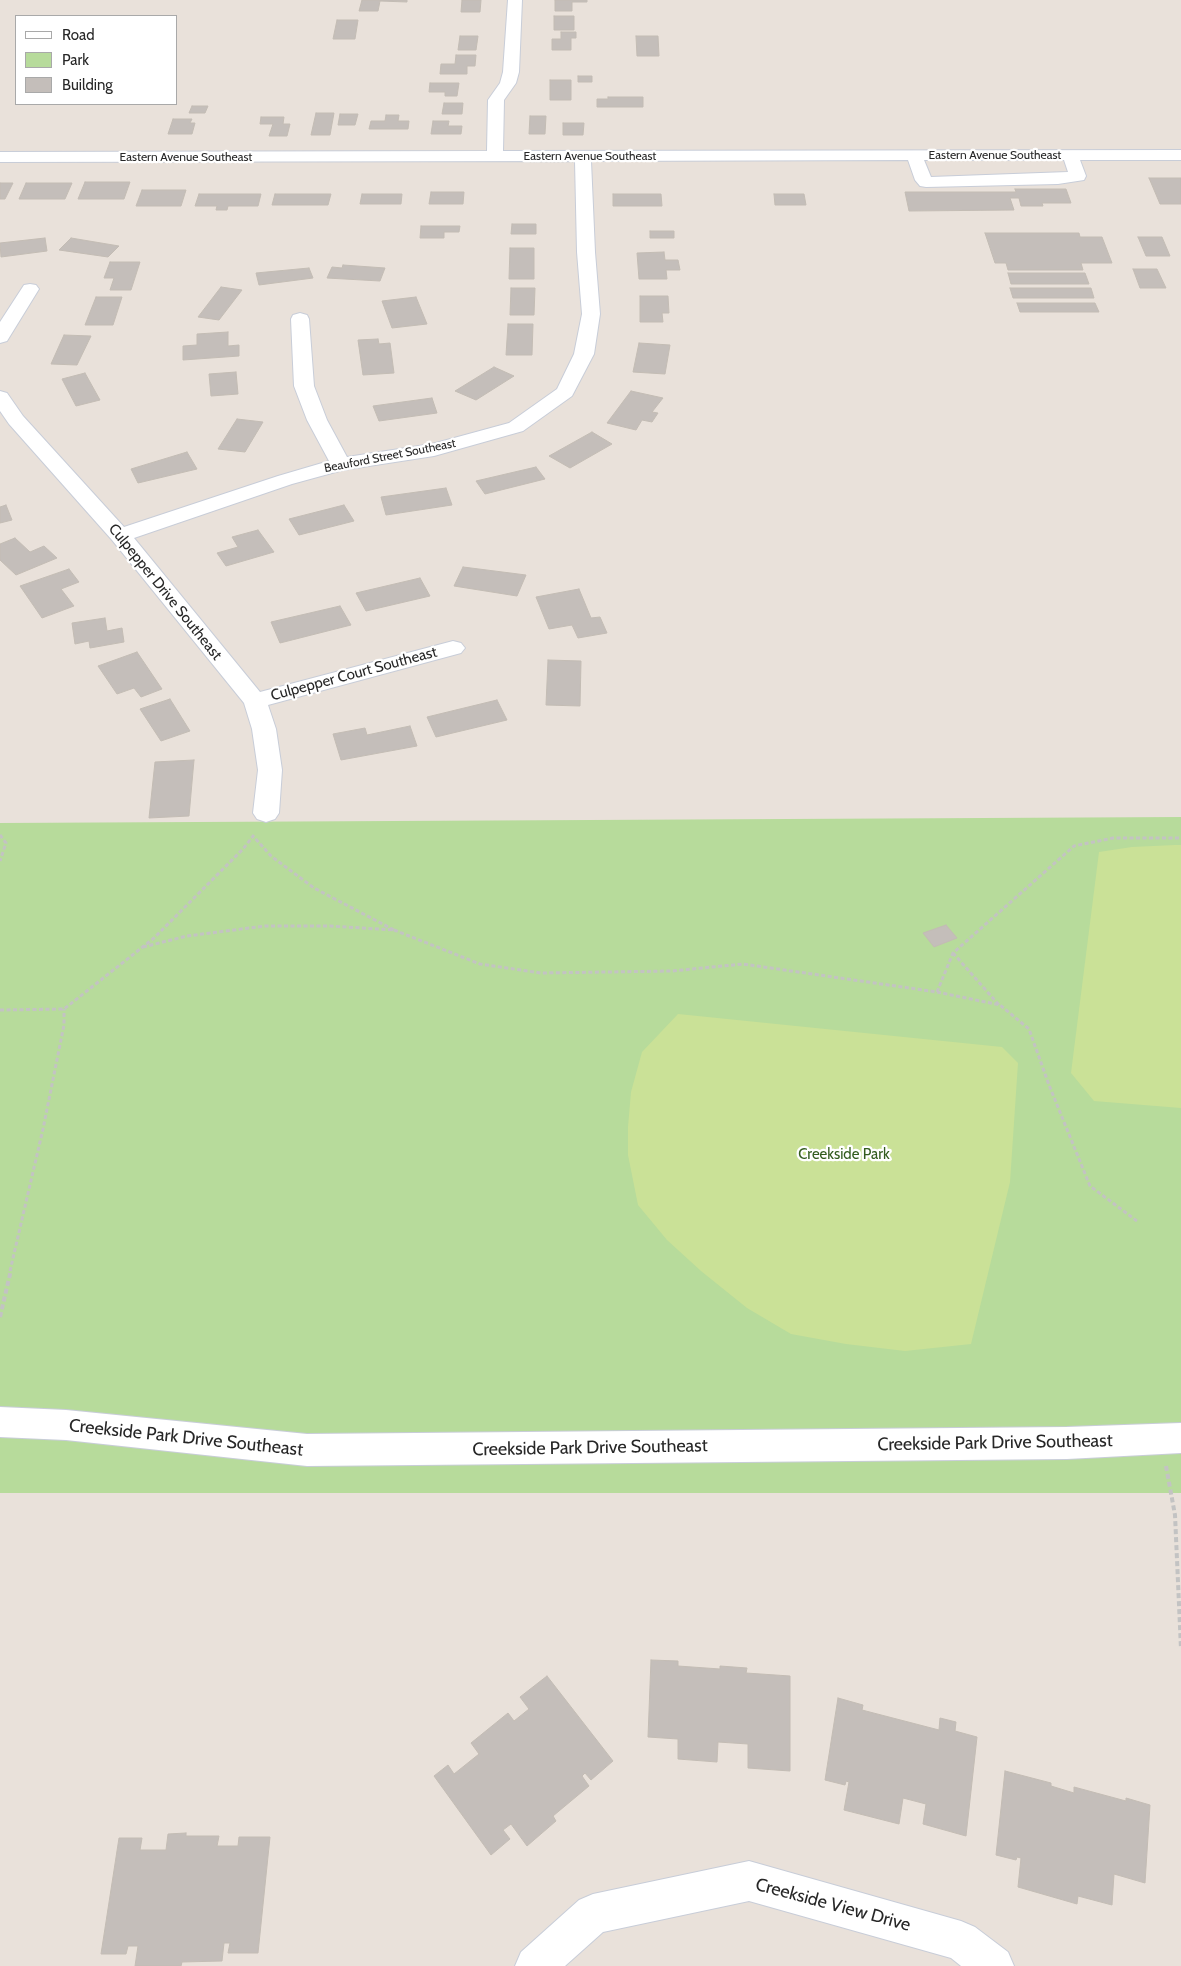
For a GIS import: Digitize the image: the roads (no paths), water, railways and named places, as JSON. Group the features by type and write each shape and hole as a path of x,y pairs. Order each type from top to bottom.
{"street":[{"path":"494,156 496,100 508,82 511,72 515,0"},
{"path":"914,155 921,176 926,182 1058,179 1078,176 1070,155"},
{"name":"Eastern Avenue Southeast","path":"0,157 1181,155"},
{"name":"Beauford Street Southeast","path":"120,535 284,480 341,464 434,450 516,427 565,392 584,354 591,314 586,252 583,156"},
{"path":"0,337 30,289"},
{"path":"300,320 304,386 317,420 341,464"},
{"name":"Culpepper Drive Southeast","path":"0,397 16,420 120,535 255,701 264,729 270,770 266,813"},
{"name":"Culpepper Court Southeast","path":"255,701 453,648"},
{"name":"Creekside Park Drive Southeast","path":"0,1422 66,1425 307,1450 1067,1443 1170,1438"},
{"name":"Creekside View Drive","path":"535,1966 593,1914 749,1882 961,1941 994,1966"}],"park label":[{"name":"Creekside Park","path":"844,1155"}]}
